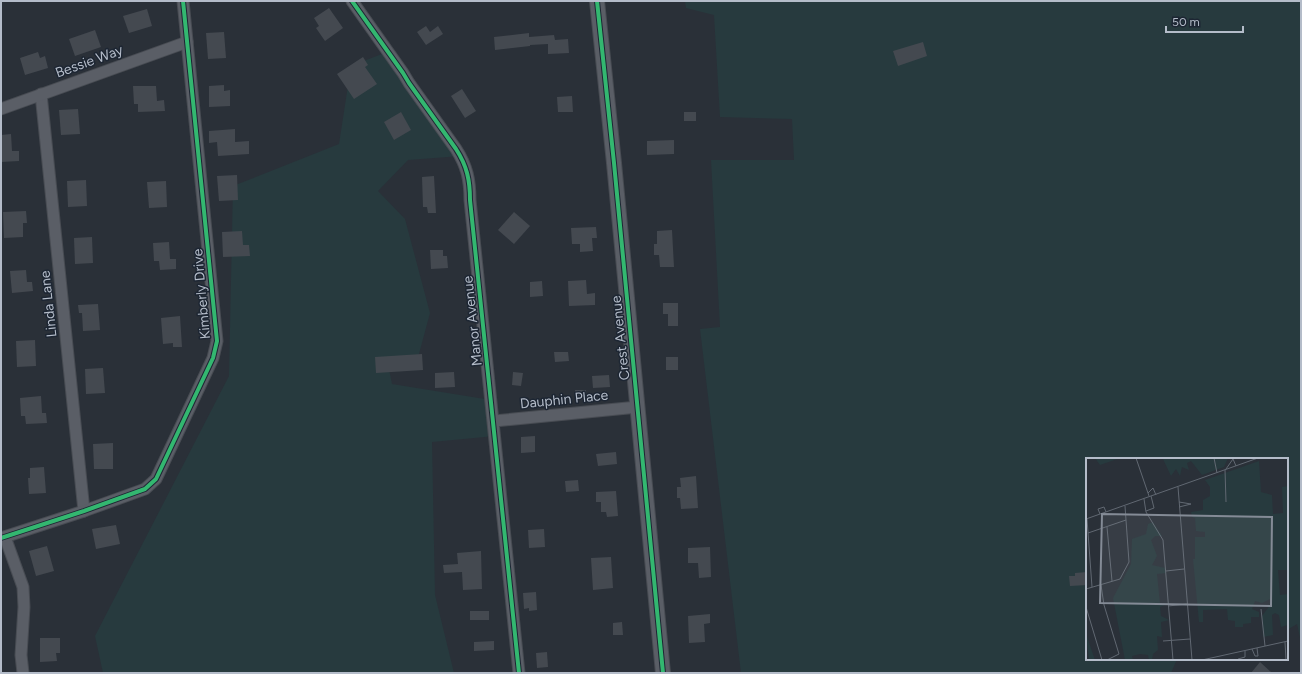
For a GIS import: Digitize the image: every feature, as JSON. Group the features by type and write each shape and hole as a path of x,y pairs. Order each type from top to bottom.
{"street":[{"name":"Kimberly Drive","path":"3,537 84,511 145,489 156,479 213,358 217,341 183,1"},
{"name":"Manor Avenue","path":"352,1 456,149 465,166 470,184 471,207 519,673"},
{"name":"Crest Avenue","path":"597,1 663,673"},
{"name":"Bessie Way","path":"1,109 187,42"},
{"name":"Linda Lane","path":"41,94 84,511"},
{"name":"Dauphin Place","path":"494,421 638,407"},
{"path":"3,537 23,587 24,608 21,655 23,673"}],"green space":[{"path":"685,1 1301,1 1301,642 1297,624 1288,629 1288,458 1086,458 1086,660 1177,660 1171,673 741,673 700,329 720,327 711,160 794,160 792,119 720,117 714,15 686,8"},
{"path":"392,50 461,156 408,160 378,191 405,219 430,313 416,365 389,369 392,384 491,400 495,436 432,442 435,595 454,673 103,673 95,636 229,376 233,186 339,144 351,66"}],"building":[{"path":"329,8 343,28 325,41 316,28 319,26 314,18"},
{"path":"147,9 152,26 129,33 123,16"},
{"path":"426,26 430,32 438,26 443,34 426,45 417,32"},
{"path":"95,30 101,47 75,56 69,39"},
{"path":"224,32 226,58 208,59 206,33"},
{"path":"529,33 529,37 554,35 555,40 568,39 569,53 548,54 548,44 495,50 494,37"},
{"path":"923,42 927,56 898,66 893,51"},
{"path":"38,52 40,58 45,56 48,68 25,75 20,58"},
{"path":"363,57 368,65 365,67 377,84 354,99 337,74"},
{"path":"224,85 224,91 230,90 230,106 209,107 209,86"},
{"path":"133,86 156,86 157,101 164,100 165,111 138,112 138,104 134,104"},
{"path":"462,89 476,111 465,118 451,96"},
{"path":"572,96 573,112 558,112 557,97"},
{"path":"78,109 80,134 61,135 59,110"},
{"path":"401,112 411,130 394,140 384,122"},
{"path":"684,112 696,112 696,121 684,121"},
{"path":"235,129 235,142 249,141 249,154 218,156 217,142 209,143 209,131"},
{"path":"11,134 12,151 19,151 19,161 1,162 1,135"},
{"path":"674,140 674,154 647,155 647,141"},
{"path":"237,175 238,200 219,201 217,176"},
{"path":"434,176 436,213 428,213 427,207 423,207 422,177"},
{"path":"86,180 87,206 68,207 67,181"},
{"path":"166,181 167,207 149,208 147,182"},
{"path":"26,211 27,223 23,223 23,237 4,238 3,212"},
{"path":"514,212 530,226 514,244 498,230"},
{"path":"596,227 597,238 592,238 593,251 580,252 580,244 572,244 571,228"},
{"path":"672,230 674,267 660,267 659,255 654,255 654,244 657,244 657,231"},
{"path":"242,231 243,245 249,245 250,256 223,257 222,232"},
{"path":"92,237 93,263 75,264 74,238"},
{"path":"169,242 170,259 176,259 176,269 160,270 159,261 154,261 153,243"},
{"path":"430,250 443,250 443,256 447,256 448,268 431,269"},
{"path":"26,270 27,282 32,282 33,291 12,293 10,271"},
{"path":"586,280 587,294 595,293 595,305 569,306 568,281"},
{"path":"542,281 543,296 530,297 530,282"},
{"path":"663,303 678,303 678,326 668,326 668,314 663,314"},
{"path":"98,304 100,330 83,331 82,313 79,313 78,305"},
{"path":"180,316 182,347 173,347 173,343 163,344 161,318"},
{"path":"35,340 36,366 17,367 16,341"},
{"path":"554,352 568,352 569,361 555,362"},
{"path":"422,354 423,370 376,373 375,357"},
{"path":"666,357 678,357 678,370 666,370"},
{"path":"103,368 105,393 86,394 85,369"},
{"path":"454,372 455,387 435,388 435,373"},
{"path":"513,372 523,373 521,386 512,385"},
{"path":"609,375 610,387 593,388 592,376"},
{"path":"575,390 586,390 586,399 576,400"},
{"path":"41,396 42,413 46,413 47,423 26,424 25,416 21,416 20,398"},
{"path":"535,436 535,452 521,453 521,437"},
{"path":"113,443 113,469 94,469 93,444"},
{"path":"616,452 617,464 598,466 596,454"},
{"path":"44,467 46,493 29,494 28,478 30,478 30,468"},
{"path":"696,476 698,508 681,509 680,498 677,498 677,487 681,487 680,478"},
{"path":"578,480 579,491 566,492 565,481"},
{"path":"616,491 618,516 607,517 606,512 601,512 601,502 596,502 596,492"},
{"path":"116,525 120,544 96,549 92,529"},
{"path":"544,529 545,547 529,548 528,530"},
{"path":"47,546 54,571 36,576 29,551"},
{"path":"710,547 711,577 699,578 698,563 688,563 688,548"},
{"path":"481,551 482,589 463,590 462,572 444,573 443,565 458,564 457,553"},
{"path":"611,557 613,588 593,590 591,558"},
{"path":"1086,572 1086,585 1070,586 1069,576 1075,576 1075,573"},
{"path":"536,592 537,610 529,611 529,608 524,609 523,593"},
{"path":"470,611 489,611 489,620 470,620"},
{"path":"710,614 710,623 704,624 705,642 689,643 688,616"},
{"path":"622,622 623,635 613,635 613,623"},
{"path":"40,638 60,638 60,653 56,653 57,661 40,662"},
{"path":"494,641 494,650 474,651 474,642"},
{"path":"547,652 548,667 537,668 536,653"},
{"path":"1260,662 1272,673 1251,673"}],"cycle path":[{"path":"1,538 145,489 156,479 213,358 217,341 183,1"},
{"path":"352,1 456,149 463,161 467,173 519,673"},
{"path":"597,1 663,673"}]}
